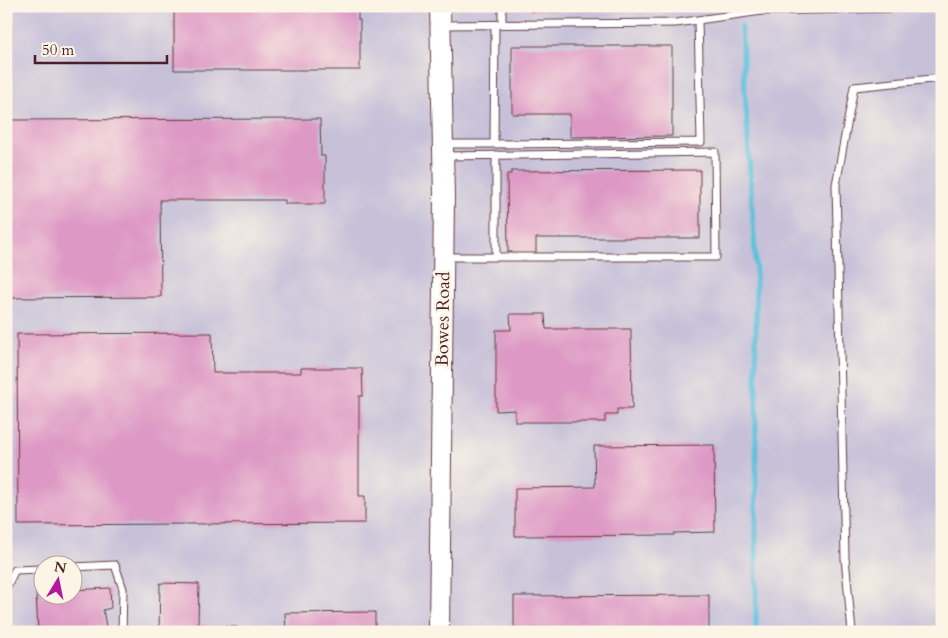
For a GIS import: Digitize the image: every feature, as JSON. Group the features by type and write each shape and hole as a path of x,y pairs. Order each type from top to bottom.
{"street":[{"name":"Bowes Road","path":"439,632 444,257 440,16"}],"lane":[{"path":"494,144 498,24 502,6"},
{"path":"440,16 498,24 676,23 762,9 942,7"},
{"path":"443,150 494,144 701,142 698,20"},
{"path":"852,632 845,558 836,185 854,87 942,78"},
{"path":"443,150 496,155 715,152 716,257 444,257"},
{"path":"496,155 496,257"},
{"path":"82,567 115,565 123,589 122,632"},
{"path":"6,588 15,570 32,569"},
{"path":"6,596 8,632"}],"shaded area":[{"path":"6,6 942,6 942,632 6,632"}],"building":[{"path":"6,6 11,6 11,102 6,102"},
{"path":"174,6 358,6 358,20 360,20 360,70 174,70"},
{"path":"530,6 688,6 688,10 530,11"},
{"path":"512,46 672,46 672,136 570,137 570,114 512,114"},
{"path":"320,119 321,156 325,156 325,204 285,204 285,200 160,200 161,297 6,298 6,120"},
{"path":"700,170 700,238 536,238 536,255 512,255 512,252 508,252 507,174 511,174 511,171"},
{"path":"510,314 545,314 546,329 631,329 632,409 617,409 617,415 605,415 605,422 515,422 515,410 496,411 496,330 511,330"},
{"path":"212,333 213,373 301,373 301,368 362,368 363,396 359,396 359,496 365,496 365,523 18,525 17,334"},
{"path":"714,445 715,532 674,533 674,535 515,536 515,488 595,487 594,446"},
{"path":"160,583 199,584 198,625 238,627 237,632 159,632"},
{"path":"110,588 111,608 103,610 107,632 38,632 37,606 82,606 82,589"},
{"path":"709,595 709,632 514,632 514,596"},
{"path":"375,612 375,632 286,632 285,613"}],"waterway":[{"path":"741,26 756,270 756,632"}]}
